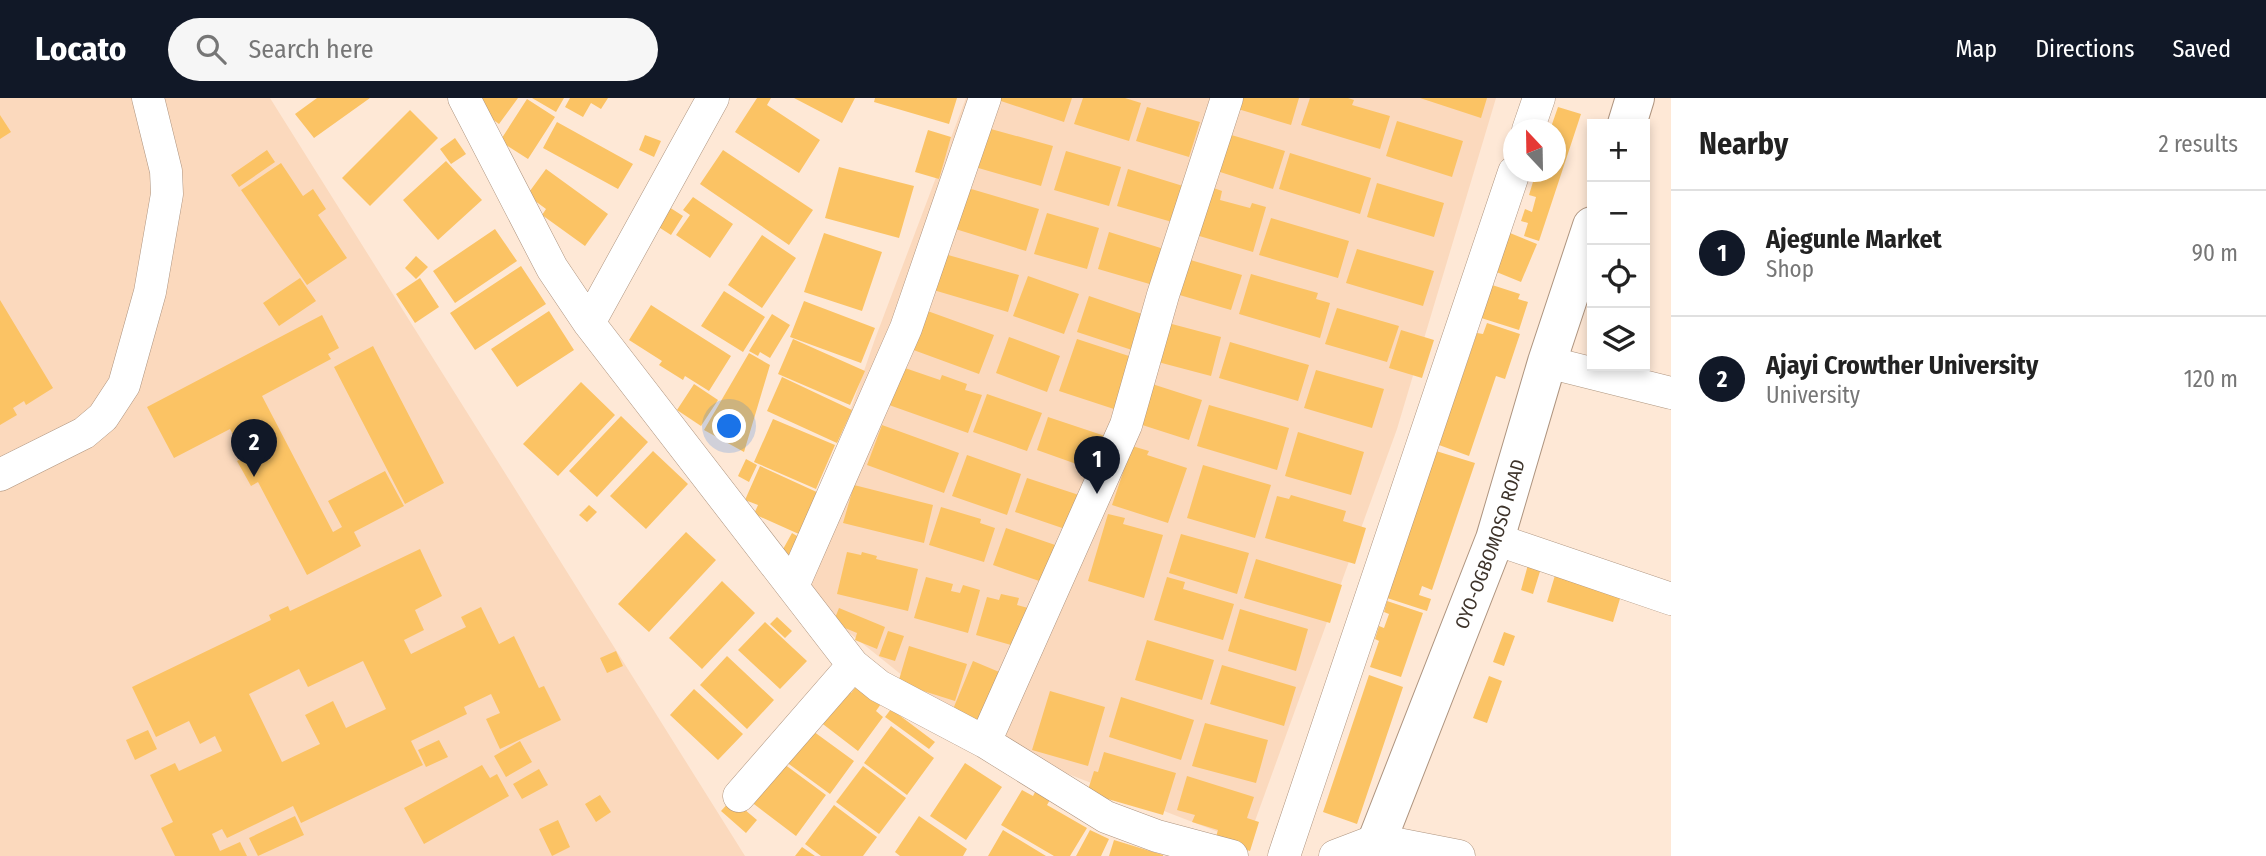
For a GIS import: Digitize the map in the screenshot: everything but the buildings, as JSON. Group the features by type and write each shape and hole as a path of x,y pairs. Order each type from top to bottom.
{"highway":[{"path":"1629,119 1635,98"},
{"name":"OYO-OGBOMOSO ROAD","path":"1374,848 1495,539 1546,362 1587,241"}],"street":[{"path":"0,474 84,433 103,417 124,386 150,292 167,194 166,171 148,98"},
{"path":"464,98 552,268 589,323 853,665 879,686 985,742 1106,817 1157,836 1232,856"},
{"path":"589,323 713,98"},
{"path":"793,586 906,328 985,98"},
{"path":"985,742 1126,425 1163,295 1227,98"},
{"path":"1532,119 1539,98"},
{"path":"1284,856 1511,182"},
{"path":"1546,362 1671,393"},
{"path":"1495,539 1671,598"},
{"path":"739,796 853,665"},
{"path":"1335,856 1374,848 1459,856"}],"shaded area":[{"path":"0,98 270,98 745,856 0,856"},
{"path":"966,98 1496,98 1397,429 1247,843 985,742 811,602 799,559 875,339"}],"place":[{"name":"Ajayi Crowther University","path":"254,477"},
{"name":"Ajegunle Market","path":"1097,494"}]}
